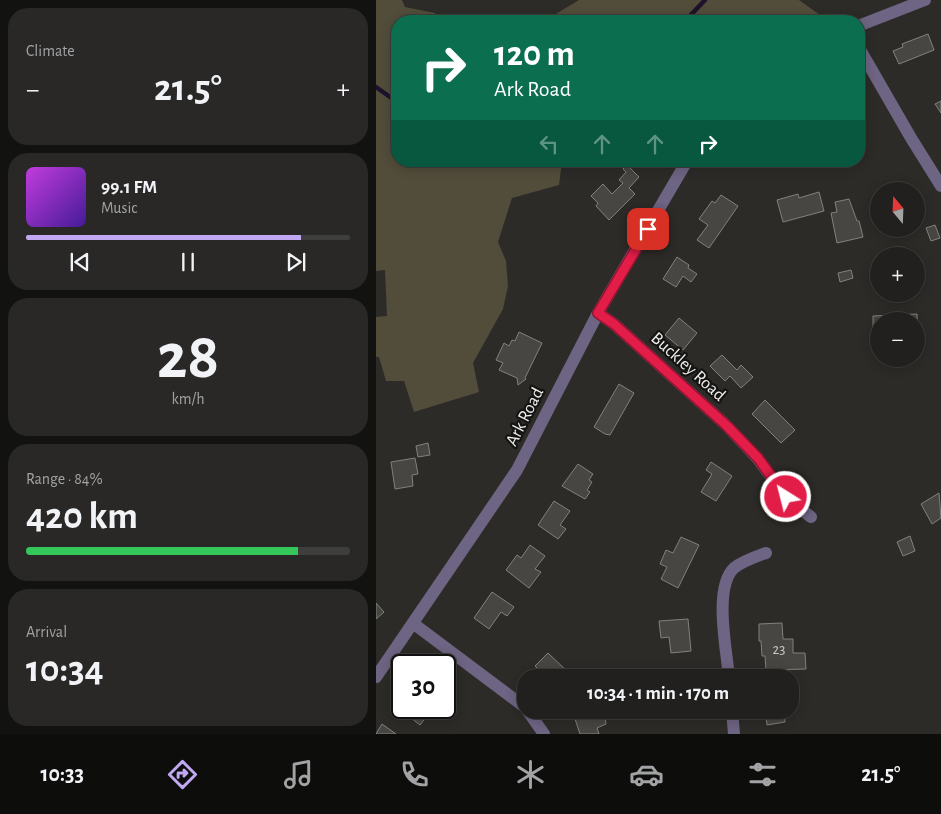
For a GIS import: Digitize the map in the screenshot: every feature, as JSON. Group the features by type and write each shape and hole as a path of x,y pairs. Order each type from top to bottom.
{"street":[{"path":"865,23 925,0"},
{"path":"865,58 941,186"},
{"name":"Ark Road","path":"376,677 414,624 517,470 598,313 683,167"},
{"name":"Buckley Road","path":"598,313 614,324 726,425 758,458 786,497 811,517"},
{"path":"728,669 723,609 726,584 732,570 766,553"},
{"path":"414,624 517,701"},
{"path":"534,719 544,734"},
{"path":"733,719 734,734"}],"shaded area":[{"path":"376,0 402,0 405,7 435,13 436,15 391,15 391,167 561,167 559,185 512,198 498,242 506,261 508,286 503,309 473,363 479,392 414,412 404,381 386,381 379,357 376,357 376,317 387,316 385,270 376,271"},
{"path":"579,0 799,0 820,15 554,15"}],"building":[{"path":"928,34 934,50 899,64 893,51 903,47 902,44"},
{"path":"941,101 941,113 935,104"},
{"path":"629,167 639,177 629,188 635,194 609,220 596,206 598,203 591,196 603,184 612,194 623,183 619,180 626,172 623,169"},
{"path":"819,192 824,211 783,222 777,200 798,194 799,198"},
{"path":"721,195 738,206 709,248 697,240 708,225 699,219 712,201 715,203"},
{"path":"849,199 857,221 859,221 863,237 837,243 831,213 837,212 835,202"},
{"path":"935,225 940,238 931,241 926,228"},
{"path":"677,257 689,265 688,268 697,274 691,282 683,276 676,287 663,279"},
{"path":"851,270 853,278 840,282 838,273"},
{"path":"679,318 697,333 683,350 665,335"},
{"path":"519,332 542,343 526,379 518,385 517,378 499,370 503,363 496,360 504,343 509,346 512,340 515,341"},
{"path":"722,355 737,370 741,365 753,377 741,388 730,376 725,381 710,366"},
{"path":"619,384 634,393 610,435 605,434 594,427"},
{"path":"765,400 795,430 781,443 752,414"},
{"path":"428,443 430,455 418,457 416,446"},
{"path":"415,458 418,474 412,475 413,486 395,489 391,462"},
{"path":"711,462 732,476 716,501 701,492 712,474 706,470"},
{"path":"578,464 593,474 589,480 592,482 587,490 590,492 585,499 562,486"},
{"path":"939,493 941,518 932,524 921,504"},
{"path":"554,501 570,511 560,525 566,529 558,539 538,525"},
{"path":"910,536 915,551 903,556 897,542"},
{"path":"681,537 699,545 678,588 661,579 667,567 660,564 666,550 673,553"},
{"path":"530,545 545,556 535,569 541,572 529,588 506,570 517,555 521,558"},
{"path":"492,592 514,607 507,616 501,612 489,629 474,618"},
{"path":"376,603 384,612 376,619"},
{"path":"688,619 691,651 671,653 669,637 661,638 659,621"},
{"path":"782,623 783,639 793,639 793,653 805,653 806,669 766,669 765,656 762,656 761,641 759,641 759,624"},
{"path":"548,653 565,669 538,669 535,666"},
{"path":"412,719 425,719 420,725"},
{"path":"575,719 605,719 606,724 597,728 599,734 580,734"},
{"path":"766,719 785,719 785,722 767,725"},
{"path":"382,724 396,734 376,734"}],"waterway":[{"path":"691,15 705,0"},
{"path":"376,87 391,98"}],"route":[{"path":"648,229 598,313 614,324 726,425 758,458 786,497"}]}
